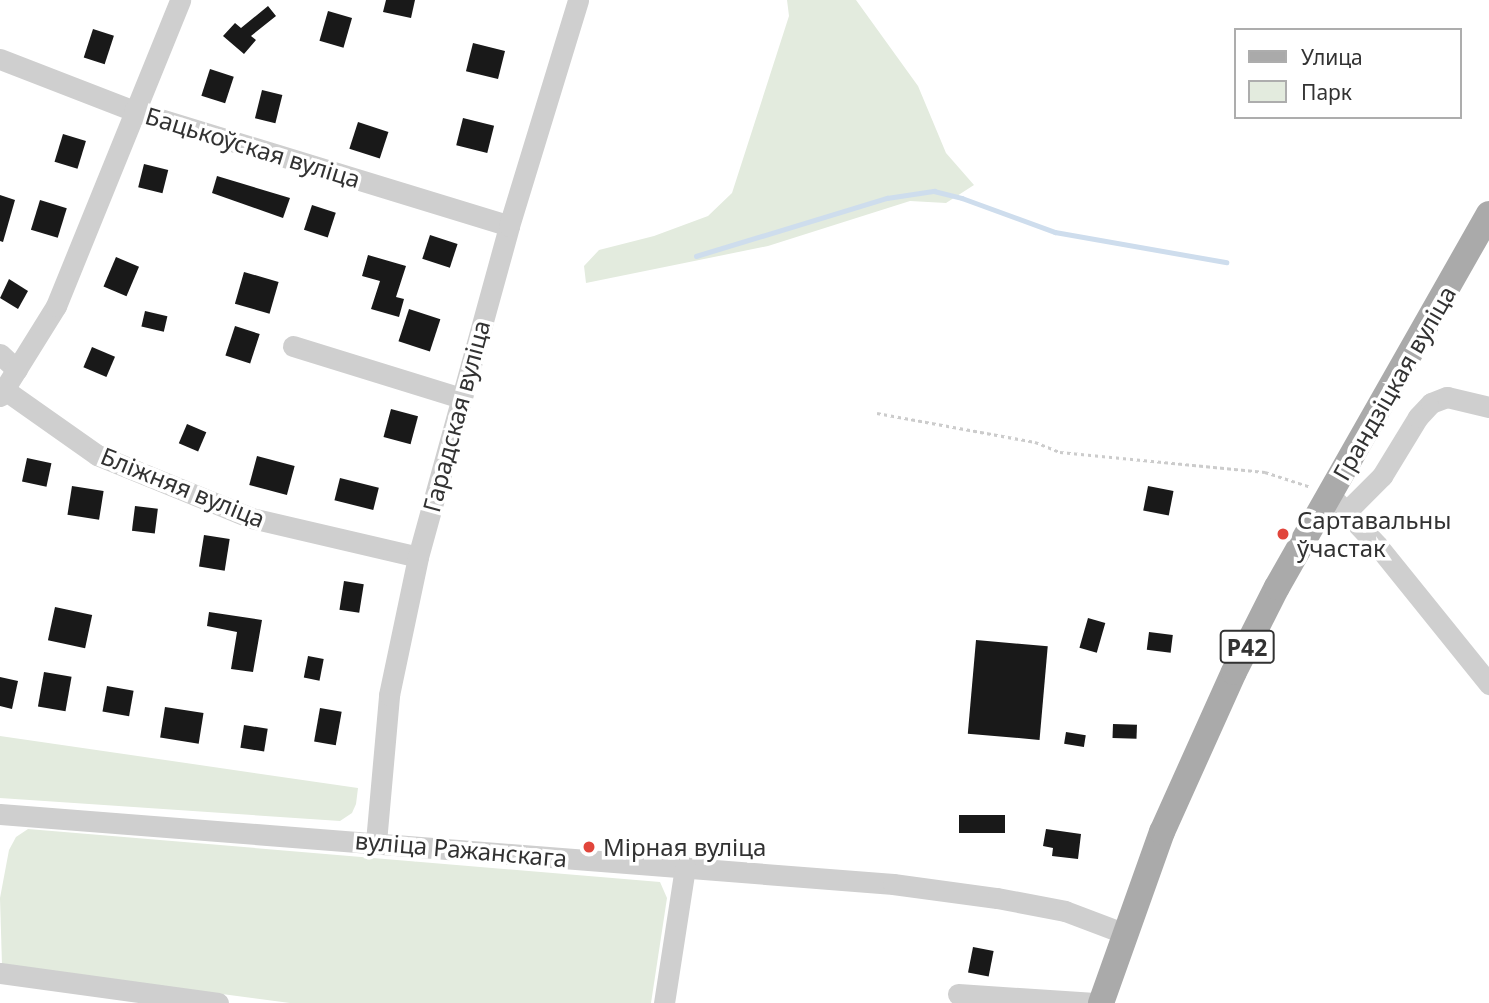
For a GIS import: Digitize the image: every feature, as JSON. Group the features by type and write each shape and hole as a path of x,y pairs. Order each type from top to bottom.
{"main road":[{"name":"Грандзіцкая вуліца","path":"1126,934 1163,832 1199,746 1277,587 1338,503 1489,214"},
{"name":"Р42","path":"1101,1003 1126,934"}],"street":[{"path":"2,393 56,306 180,0"},
{"name":"Гарадская вуліца","path":"376,842 389,695 418,557 509,226 578,0"},
{"name":"Бацькоўская вуліца","path":"0,59 134,111 509,226"},
{"path":"293,346 461,398"},
{"path":"0,354 17,370"},
{"name":"Бліжняя вуліца","path":"2,393 97,455 251,518 418,557"},
{"path":"1489,407 1447,397 1431,403 1418,417 1382,476 1338,503 1489,684"},
{"name":"вуліца Ражанскага","path":"0,814 894,884 997,898 1065,911 1126,934"},
{"path":"664,1003 685,867"},
{"path":"0,972 218,1003"},
{"path":"958,995 1095,1003"}],"path":[{"path":"877,412 1035,442 1060,452 1265,472 1338,503"}],"green space":[{"path":"787,0 856,0 918,86 946,153 974,185 946,203 910,201 768,246 586,283 584,266 599,250 654,236 708,216 732,193 789,16"},
{"path":"0,736 358,788 356,804 352,813 340,821 0,798"},
{"path":"28,829 660,882 667,898 651,1003 290,1003 2,965 0,898 9,850 16,837"}],"building":[{"path":"386,0 415,0 411,18 383,12"},
{"path":"268,6 276,16 251,36 256,40 244,54 223,36 235,23 241,28"},
{"path":"328,11 352,18 343,48 319,41"},
{"path":"93,29 114,36 105,64 84,58"},
{"path":"473,43 505,51 498,79 466,71"},
{"path":"210,69 234,77 225,103 201,96"},
{"path":"262,90 282,95 275,123 255,118"},
{"path":"463,118 494,126 487,153 456,145"},
{"path":"358,122 388,132 380,159 349,149"},
{"path":"63,134 86,141 77,169 55,162"},
{"path":"144,164 168,170 162,193 138,187"},
{"path":"217,176 290,198 283,218 212,193"},
{"path":"0,195 15,200 3,242 0,241"},
{"path":"40,200 67,208 58,238 31,230"},
{"path":"312,205 336,213 328,237 304,230"},
{"path":"430,235 458,244 450,268 422,259"},
{"path":"368,255 406,266 396,297 404,299 399,317 371,309 380,281 362,276"},
{"path":"116,257 139,267 127,296 103,286"},
{"path":"244,272 279,282 270,314 235,304"},
{"path":"9,279 28,291 18,309 0,298"},
{"path":"409,309 440,319 430,352 398,341"},
{"path":"145,311 167,316 164,332 141,327"},
{"path":"235,326 260,334 250,364 225,355"},
{"path":"92,347 115,357 106,377 83,367"},
{"path":"391,409 418,416 411,444 383,437"},
{"path":"187,424 206,432 198,452 179,443"},
{"path":"257,456 295,466 287,495 249,485"},
{"path":"27,458 51,463 46,487 22,481"},
{"path":"340,478 379,488 373,510 334,500"},
{"path":"72,486 104,491 99,520 67,515"},
{"path":"1148,486 1174,491 1169,516 1143,511"},
{"path":"135,506 158,509 155,534 132,531"},
{"path":"204,535 230,539 225,571 199,567"},
{"path":"344,581 364,584 359,613 339,610"},
{"path":"55,607 92,615 85,648 48,640"},
{"path":"209,612 262,620 253,672 231,669 237,632 207,626"},
{"path":"1088,618 1105,623 1097,653 1079,648"},
{"path":"1149,632 1173,635 1171,653 1147,650"},
{"path":"976,640 1048,646 1040,740 968,734"},
{"path":"308,656 324,659 320,681 304,678"},
{"path":"44,672 72,677 65,711 38,706"},
{"path":"0,677 18,681 12,709 0,706"},
{"path":"107,686 134,691 129,716 102,712"},
{"path":"165,707 204,713 199,744 160,738"},
{"path":"320,708 342,712 336,745 314,741"},
{"path":"1113,724 1137,725 1136,739 1113,738"},
{"path":"244,725 268,729 264,751 240,748"},
{"path":"1066,732 1086,735 1084,747 1064,744"},
{"path":"959,815 1005,815 1005,833 959,833"},
{"path":"1046,829 1081,834 1078,859 1052,856 1053,848 1043,846"},
{"path":"973,947 994,951 989,977 968,973"}],"waterway":[{"path":"696,256 887,198 934,191 962,198 1055,232 1226,262"}],"place":[{"name":"Сартавальны ўчастак","path":"1283,534"},
{"name":"Мірная вуліца","path":"589,847"}]}
